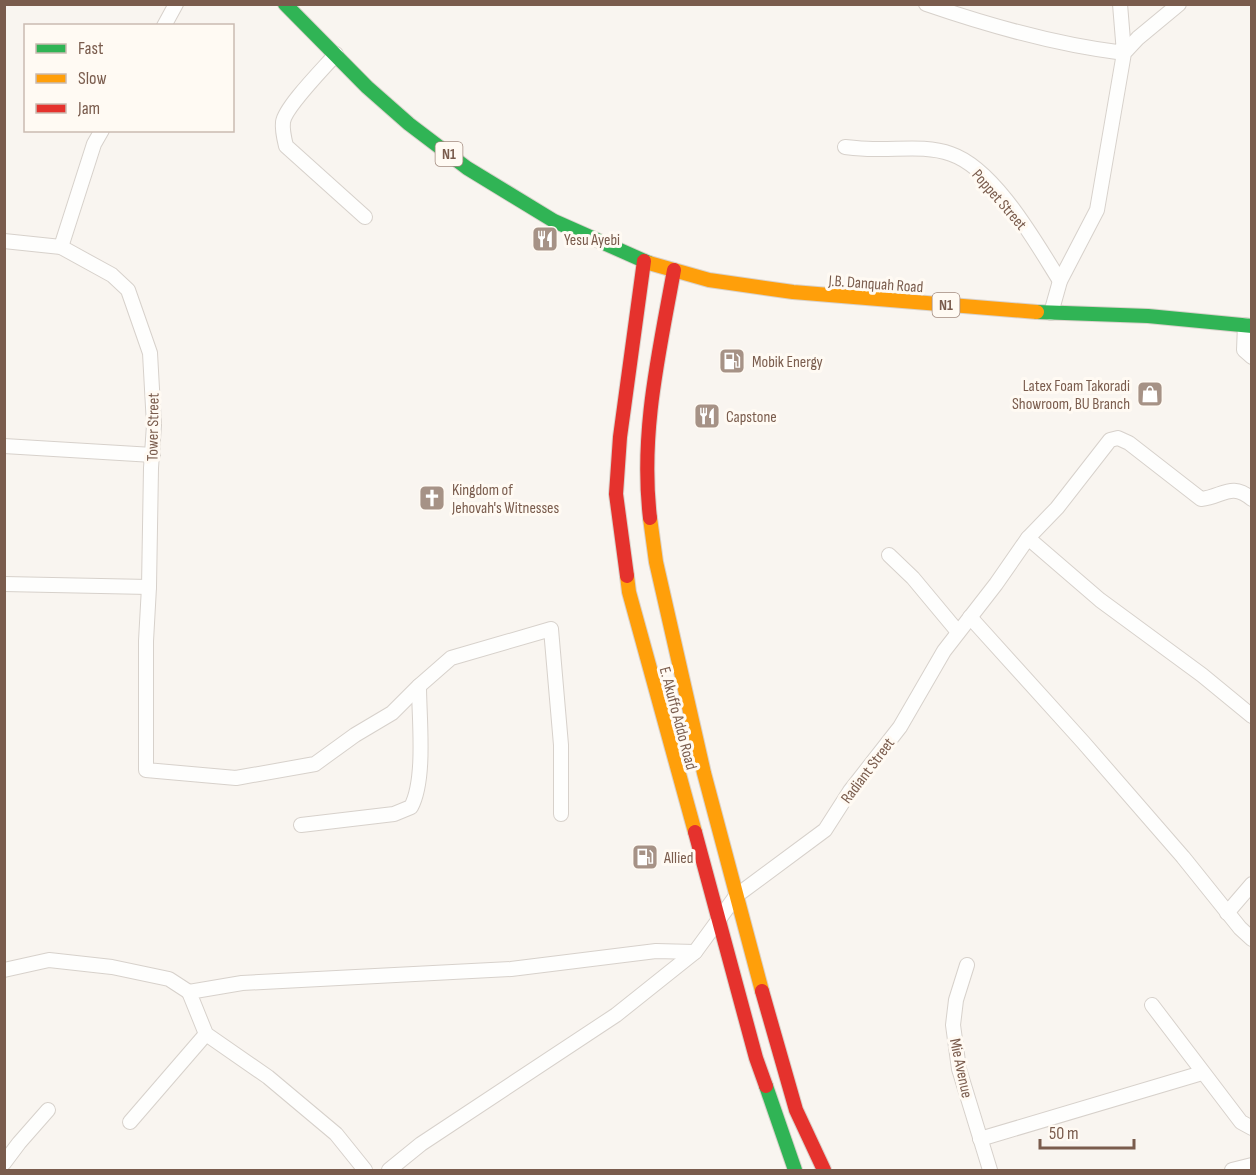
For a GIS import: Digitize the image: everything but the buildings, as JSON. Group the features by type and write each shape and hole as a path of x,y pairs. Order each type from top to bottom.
{"main road":[{"name":"N1","path":"285,4 368,87 410,124 467,168 554,221 644,261"},
{"name":"J.B. Danquah Road","path":"644,261 709,280 793,292 1000,310 1148,316 1248,326"},
{"name":"E. Akuffo Addo Road","path":"644,261 620,437 616,494 629,592 756,1058 795,1170"},
{"name":"E. Akuffo Addo Road","path":"674,270 650,400 647,490 656,562 704,773 736,896 796,1110 824,1170"}],"street":[{"path":"165,24 176,4"},
{"path":"926,4 993,27 1124,53"},
{"path":"1051,313 1060,281 1097,210 1124,53 1120,4"},
{"path":"1124,53 1145,31 1179,4"},
{"path":"336,54 289,109 283,121 283,136 286,146 365,217"},
{"path":"4,241 61,247 94,144 101,132"},
{"name":"Poppet Street","path":"845,147 920,148 951,154 977,169 1020,217 1060,281"},
{"name":"Tower Street","path":"61,247 112,274 128,290 150,353 154,425 146,641 146,770 236,778 315,764 355,735 392,713 419,686"},
{"path":"1248,326 1244,350 1251,357"},
{"name":"Radiant Street","path":"389,1170 421,1144 616,1015 695,952 736,896 825,830 850,791 900,727 944,651 1028,538 1057,508 1110,440 1118,438 1129,443 1202,499 1230,490 1238,490 1251,500"},
{"path":"4,446 153,455"},
{"path":"1028,538 1100,600 1202,675 1251,716"},
{"path":"889,555 913,578 958,632"},
{"path":"4,584 149,587"},
{"path":"970,617 1083,742 1183,857 1227,913 1246,929 1251,939"},
{"path":"302,825 393,814 411,807 417,796 420,765 419,686 451,658 551,629 561,745 561,814"},
{"path":"1227,913 1251,884"},
{"path":"189,992 242,983 501,970 656,951 695,952"},
{"path":"4,970 50,960 112,967 169,979 189,992 206,1034 268,1077 336,1134 365,1170"},
{"name":"Mie Avenue","path":"967,965 956,1000 952,1025 958,1069 990,1170"},
{"path":"1152,1005 1241,1122 1251,1128"},
{"path":"130,1122 206,1034"},
{"path":"980,1139 1202,1073"},
{"path":"4,1163 48,1110"},
{"path":"1232,1170 1251,1166"}],"traffic: fast":[{"path":"285,4 367,87 409,124 467,168 554,221 649,263"},
{"path":"1037,312 1148,316 1252,326"},
{"path":"766,1086 795,1170"}],"traffic: slow":[{"path":"649,263 709,280 793,292 1037,312"},
{"path":"650,518 656,562 704,773 762,991"},
{"path":"627,576 629,592 695,832"}],"traffic: jam":[{"path":"627,576 616,494 620,437 644,261"},
{"path":"650,518 647,455 649,424 657,363 674,270"},
{"path":"695,832 756,1058 766,1086"},
{"path":"762,991 796,1110 824,1170"}],"place":[{"name":"Yesu Ayebi","path":"545,239"},
{"name":"Mobik Energy","path":"732,361"},
{"name":"Latex Foam Takoradi Showroom, BU Branch","path":"1150,394"},
{"name":"Capstone","path":"707,416"},
{"name":"Kingdom of Jehovah's Witnesses","path":"432,498"},
{"name":"Allied","path":"645,857"}]}
